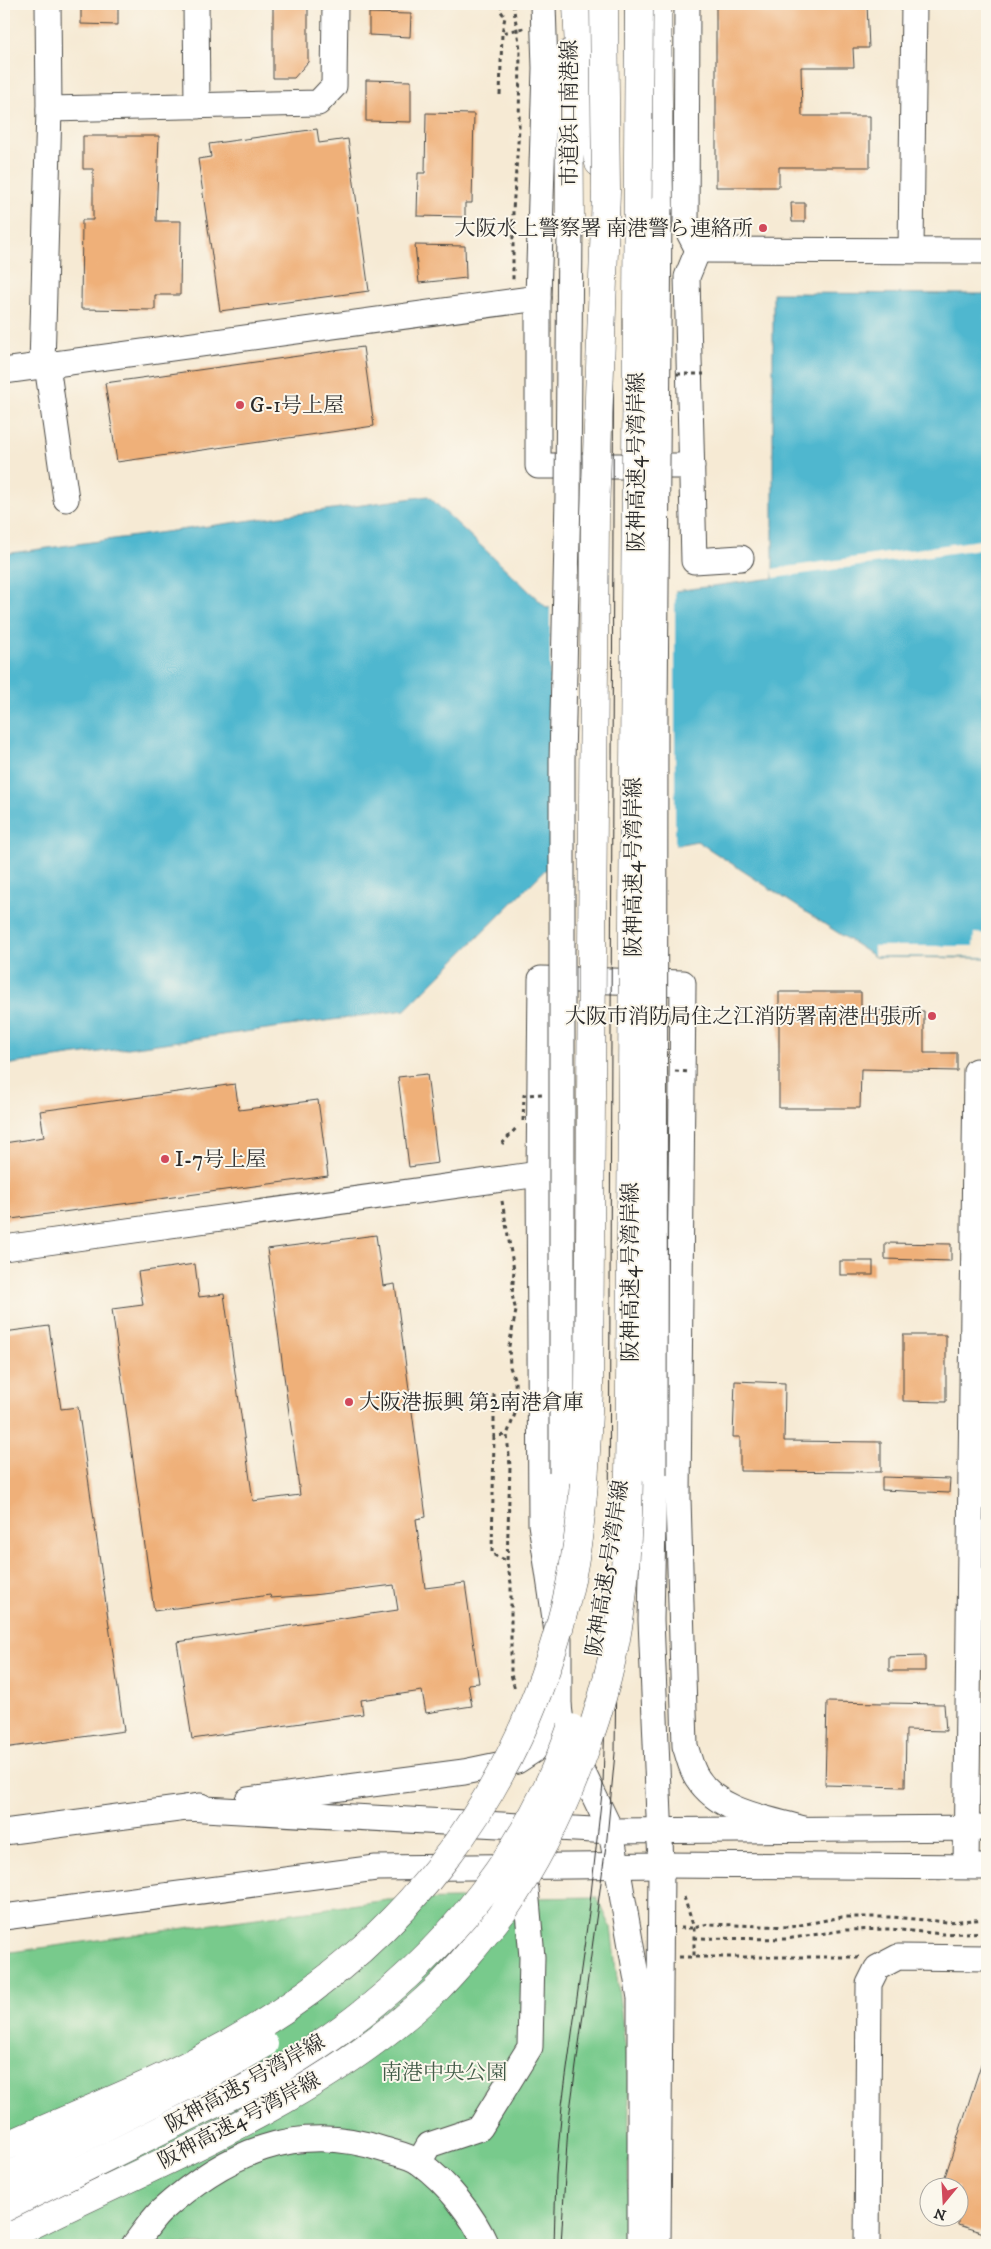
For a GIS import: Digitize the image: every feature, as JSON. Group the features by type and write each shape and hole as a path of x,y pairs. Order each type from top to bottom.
{"main road":[{"name":"市道浜口南港線","path":"569,4 570,223"},
{"path":"577,4 580,76 606,191"},
{"name":"阪神高速4号湾岸線","path":"4,2147 185,2066 230,2043 276,2014 350,1961 380,1932 445,1861 486,1802 516,1746 544,1675 555,1641 566,1601 580,1525 589,1390 595,515 606,191 604,4"},
{"name":"阪神高速4号湾岸線","path":"4,2239 274,2106 330,2072 384,2033 435,1990 504,1910 538,1856 562,1806 585,1745 610,1665 619,1618 625,1567 630,1388 639,4"},
{"path":"657,4 659,209"},
{"name":"阪神高速5号湾岸線","path":"4,2208 238,2092 328,2038 386,1993 437,1946 493,1882 521,1837 563,1753 586,1683 607,1595 630,1388"},
{"name":"阪神高速5号湾岸線","path":"4,2178 230,2064 267,2042 312,2011 369,1965 423,1912 476,1845 514,1779 542,1714 566,1643 577,1596 587,1523 590,1459 589,1390"}],"street":[{"path":"48,4 49,109 44,365 66,499"},
{"path":"196,4 197,106"},
{"path":"49,109 318,103 334,86 335,4"},
{"path":"544,4 545,68 538,298 538,466 692,466"},
{"path":"687,4 686,227 698,250 687,277 694,561 741,558"},
{"path":"911,249 914,4"},
{"path":"658,2245 661,1865 651,1620 654,1475 654,858 659,209"},
{"path":"570,223 568,505 562,760 562,1473 559,1706 562,1729 611,1831 640,1998 640,2245"},
{"path":"698,250 911,249 987,251"},
{"path":"4,371 538,298"},
{"path":"559,1642 541,1524 539,1174 541,979 683,983 678,1498 685,1746 696,1777 709,1794 731,1807 804,1829"},
{"path":"4,1918 376,1868 618,1865 976,1866 976,1071"},
{"path":"4,1248 539,1174"},
{"path":"4,1832 495,1767 517,1760 534,1750 552,1724 559,1706"},
{"path":"186,1808 611,1831 976,1828"},
{"path":"419,2162 429,2145 480,2128 530,2047 532,1957 526,1889"},
{"path":"867,2245 868,1984 877,1968 898,1957 987,1958"},
{"path":"134,2245 158,2214 207,2175 248,2152 294,2139 337,2138 364,2143 419,2162 455,2196 486,2245"}],"path":[{"path":"500,4 500,10 505,17 502,32 500,94"},
{"path":"513,4 520,49 519,129 513,210 514,280"},
{"path":"505,17 513,13"},
{"path":"502,32 516,30"},
{"path":"672,374 704,374"},
{"path":"673,1070 690,1072"},
{"path":"502,1144 523,1121"},
{"path":"502,1201 514,1270 512,1295 516,1311 509,1346 510,1367 515,1381 516,1411 507,1435 510,1466 507,1562 510,1583 511,1674 517,1698"},
{"path":"494,1394 492,1554 507,1562"},
{"path":"494,1436 507,1435"},
{"path":"684,1897 694,1928 694,1957"},
{"path":"675,1928 694,1928 708,1924 790,1927 842,1917 892,1917 947,1922 987,1920"},
{"path":"694,1938 786,1939 846,1930 890,1929 943,1934 987,1932"},
{"path":"676,1957 859,1957"}],"green space":[{"name":"南港中央公園","path":"597,1897 611,1927 629,2079 628,2245 4,2245 4,1953 387,1900"}],"water":[{"path":"773,293 987,294 987,958 875,957 697,841 545,870 405,1010 4,1065 4,554 428,496 547,608 773,578"}],"pier":[{"path":"987,539 987,548 774,578 772,569"},
{"path":"675,589 675,847 550,871 550,606"},
{"path":"974,933 987,934 987,957 874,956 874,946 973,946"}],"building":[{"path":"81,4 118,4 118,25 81,24"},
{"path":"273,4 308,4 308,62 294,78 273,78"},
{"path":"716,4 867,4 869,48 853,48 854,67 801,67 802,116 870,116 870,167 779,167 779,187 716,187"},
{"path":"369,13 411,14 410,37 369,35"},
{"path":"366,80 411,81 411,122 366,121"},
{"path":"426,113 474,114 472,203 465,203 465,217 417,216 418,173 425,173"},
{"path":"317,129 319,143 348,139 369,291 220,311 198,159 211,157 209,144"},
{"path":"83,136 159,136 156,221 181,221 180,295 155,295 155,310 81,309 82,220 93,220 93,169 83,169"},
{"path":"791,203 805,203 805,222 792,222"},
{"path":"415,245 465,246 466,278 419,283"},
{"name":"G-1号上屋","path":"363,347 374,426 117,462 105,383"},
{"path":"779,992 861,992 861,1010 924,1011 924,1053 957,1053 957,1071 861,1069 860,1108 779,1108"},
{"path":"427,1074 438,1163 409,1167 398,1077"},
{"name":"I-7号上屋","path":"235,1084 239,1110 318,1100 328,1176 4,1220 4,1143 44,1137 40,1111"},
{"path":"376,1235 383,1286 395,1284 426,1517 416,1519 425,1588 465,1583 479,1683 468,1684 472,1706 426,1713 422,1691 361,1700 363,1714 192,1739 177,1642 398,1610 394,1585 313,1595 271,1598 270,1595 154,1611 112,1309 143,1305 138,1272 195,1264 199,1297 224,1294 253,1501 300,1495 267,1249"},
{"path":"885,1243 951,1244 951,1261 885,1259"},
{"path":"840,1261 873,1261 873,1275 840,1275"},
{"path":"49,1326 61,1409 78,1407 124,1731 4,1748 4,1332"},
{"path":"903,1335 946,1335 946,1402 903,1401"},
{"path":"735,1381 785,1383 784,1441 881,1442 881,1472 740,1471 740,1437 733,1437"},
{"path":"882,1477 950,1479 949,1493 882,1490"},
{"path":"925,1656 925,1671 889,1671 889,1657"},
{"path":"827,1702 944,1704 946,1731 906,1730 905,1787 825,1785"},
{"path":"984,2055 987,2056 987,2234 961,2226 968,2226 968,2176 945,2176"}],"tram line":[{"path":"609,1551 615,4"},
{"path":"561,2245 568,2125 607,1838 615,1753 624,956 625,4"},
{"path":"554,2245 556,2175 562,2105 589,1912 603,1784 608,1616"}],"place":[{"name":"大阪水上警察署 南港警ら連絡所","path":"763,228"},
{"name":"G-1号上屋","path":"240,405"},
{"name":"大阪市消防局住之江消防署南港出張所","path":"932,1016"},
{"name":"I-7号上屋","path":"165,1159"},
{"name":"大阪港振興 第2南港倉庫","path":"349,1402"}]}
